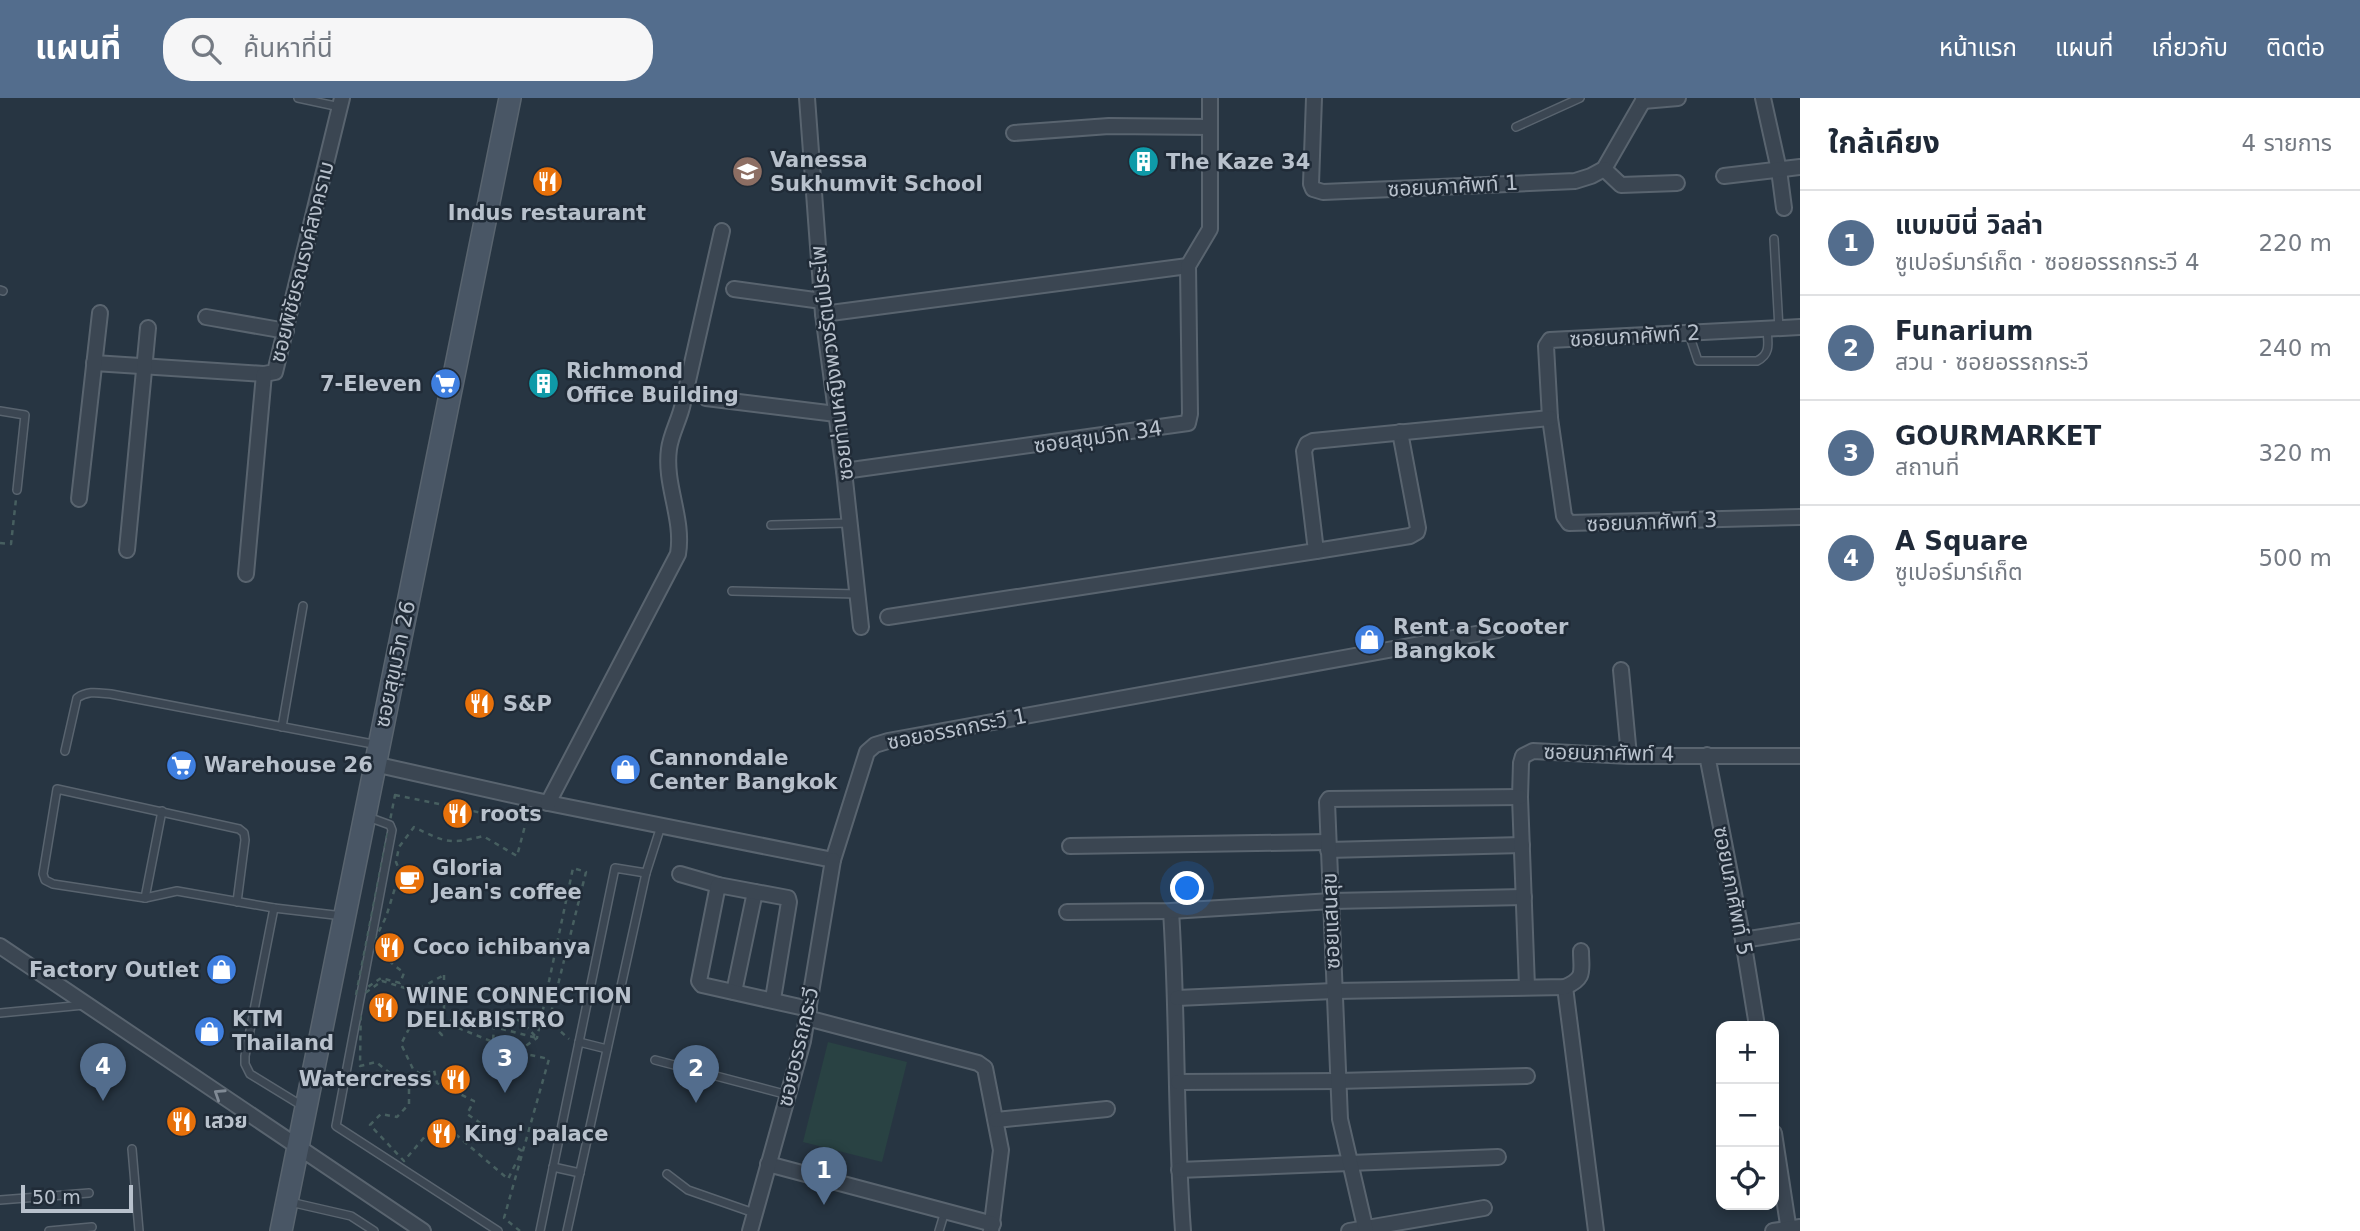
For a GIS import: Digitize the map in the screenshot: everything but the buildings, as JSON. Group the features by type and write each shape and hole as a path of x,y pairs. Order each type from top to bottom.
{"street":[{"name":"ซอยสุขุมวิท 26","path":"281,1231 510,98"},
{"name":"ซอยท่านหญิงพวงรัตน์ประไพ","path":"807,98 822,308 861,627"},
{"path":"734,289 822,308 1188,265 1210,229 1210,98"},
{"name":"ซอยนภาศัพท์ 1","path":"1314,98 1311,184 1314,189 1323,192 1575,181 1604,169"},
{"path":"1677,183 1621,185 1604,169 1641,100 1678,98"},
{"path":"1763,98 1779,170 1784,208"},
{"name":"ซอยพิชัยรณรงค์สงคราม","path":"94,363 264,374 276,369 341,102"},
{"path":"1014,133 1109,127 1210,127"},
{"path":"1724,176 1800,167"},
{"path":"548,803 677,554 681,537 669,477 669,448 680,416 722,231"},
{"name":"ซอยสุขุมวิท 34","path":"844,471 1188,424 1188,265"},
{"path":"79,499 100,313"},
{"path":"206,317 286,331"},
{"name":"ซอยนภาศัพท์ 2","path":"1550,418 1546,345 1550,340 1800,327"},
{"path":"127,550 148,328"},
{"path":"246,574 264,374"},
{"path":"706,398 836,414"},
{"path":"1316,551 1304,451 1307,444 1313,441 1550,418"},
{"name":"ซอยนภาศัพท์ 3","path":"1550,418 1564,516 1572,524 1800,517"},
{"path":"888,617 1410,536 1417,532 1418,527 1400,432"},
{"name":"ซอยอรรถกระวี 1","path":"833,860 867,752 875,745 1498,630"},
{"path":"1621,670 1629,756"},
{"name":"ซอยนภาศัพท์ 4","path":"1527,987 1520,797 1523,756 1533,751 1629,756 1800,756"},
{"path":"376,755 548,803 833,860"},
{"name":"ซอยนภาศัพท์ 5","path":"1707,755 1756,1021"},
{"name":"ซอยแสนสุข","path":"1366,1229 1340,1119 1326,806 1329,799 1520,797"},
{"path":"1070,846 1522,845"},
{"name":"ซอยอรรถกระวี","path":"750,1231 808,1013 833,860"},
{"path":"680,874 718,885 786,896 789,902 773,999"},
{"path":"718,885 698,979 702,985 773,999 808,1013 978,1063 985,1068 1001,1150 992,1227 945,1211 768,1164"},
{"path":"734,992 755,892"},
{"path":"1067,912 1171,911 1332,901 1524,897"},
{"path":"1171,911 1177,998 1179,1170 1183,1231"},
{"path":"1743,940 1800,931"},
{"path":"0,946 424,1231"},
{"path":"1177,998 1334,991 1565,987 1581,977 1581,951"},
{"path":"1565,987 1596,1231"},
{"path":"1178,1082 1527,1076"},
{"path":"996,1120 1107,1109"},
{"path":"1773,1231 1793,1229 1777,1147"},
{"path":"1179,1170 1498,1157"},
{"path":"1349,1231 1484,1208"}],"lane":[{"path":"298,98 341,102"},
{"path":"1516,127 1580,98"},
{"path":"1689,334 1698,361 1757,361 1765,357 1773,329 1774,239"},
{"path":"0,411 25,415 17,490"},
{"path":"771,525 850,523"},
{"path":"732,591 858,594"},
{"path":"282,727 303,606"},
{"path":"65,751 76,698 83,693 111,694 282,727 376,755"},
{"path":"237,902 245,839 244,833 239,829 57,789 43,874 46,880 53,884 145,898 177,891 237,902 274,908 343,916"},
{"path":"145,898 162,811"},
{"path":"364,816 390,825 392,830 337,1126 498,1231"},
{"path":"567,1231 646,873 661,826"},
{"path":"540,1231 615,868 646,873"},
{"path":"274,908 245,1064 250,1074 304,1108"},
{"path":"0,1013 85,1004"},
{"path":"577,1044 607,1049"},
{"path":"655,1060 788,1095"},
{"path":"132,1149 139,1231"},
{"path":"553,1167 580,1172"},
{"path":"667,1174 688,1190 755,1213"},
{"path":"0,1200 89,1193"},
{"path":"288,1201 351,1216 374,1231"},
{"path":"939,1231 945,1211"},
{"path":"49,1231 92,1227"}],"path":[{"path":"0,543 11,544 17,490"},
{"path":"395,795 526,822 517,856 483,836 459,842 440,840 414,827 399,847 396,862 400,872 386,918 376,937 380,954 404,973 400,983 381,978 360,992 356,995 395,795"},
{"path":"520,1231 504,1218 549,1059 517,1052 537,1038 573,868 586,872 549,1021 577,1044"},
{"path":"444,975 444,1019 484,1026 488,1011 521,1021 537,1038 494,1027 493,1042 446,1023 442,1035 431,1024 411,1025 401,1044 413,1069 422,1075 434,1070 437,1083 474,1101 467,1114 522,1151 508,1179 439,1120 404,1161 370,1125 381,1114 397,1117 409,1104 409,1088 376,1062 360,1066 361,996 382,981 415,991 444,975"}],"green space":[{"path":"828,1042 907,1062 882,1162 803,1142"}],"place":[{"name":"The Kaze 34","path":"1143,162"},
{"name":"Vanessa Sukhumvit School","path":"747,172"},
{"name":"Indus restaurant","path":"547,181"},
{"name":"Richmond Office Building","path":"543,383"},
{"name":"7-Eleven","path":"445,384"},
{"name":"Rent a Scooter Bangkok","path":"1370,639"},
{"name":"S&P","path":"480,704"},
{"name":"Warehouse 26","path":"181,765"},
{"name":"Cannondale Center Bangkok","path":"626,770"},
{"name":"roots","path":"457,814"},
{"name":"Gloria Jean's coffee","path":"409,880"},
{"name":"Coco ichibanya","path":"390,947"},
{"name":"Factory Outlet","path":"222,970"},
{"name":"WINE CONNECTION DELI&BISTRO","path":"383,1008"},
{"name":"KTM Thailand","path":"209,1031"},
{"name":"Watercress","path":"455,1079"},
{"name":"GOURMARKET","path":"505,1093"},
{"name":"A Square","path":"103,1101"},
{"name":"Funarium","path":"696,1103"},
{"name":"เสวย","path":"181,1121"},
{"name":"King' palace","path":"441,1134"},
{"name":"แบมบินี่ วิลล่า","path":"824,1205"}]}
